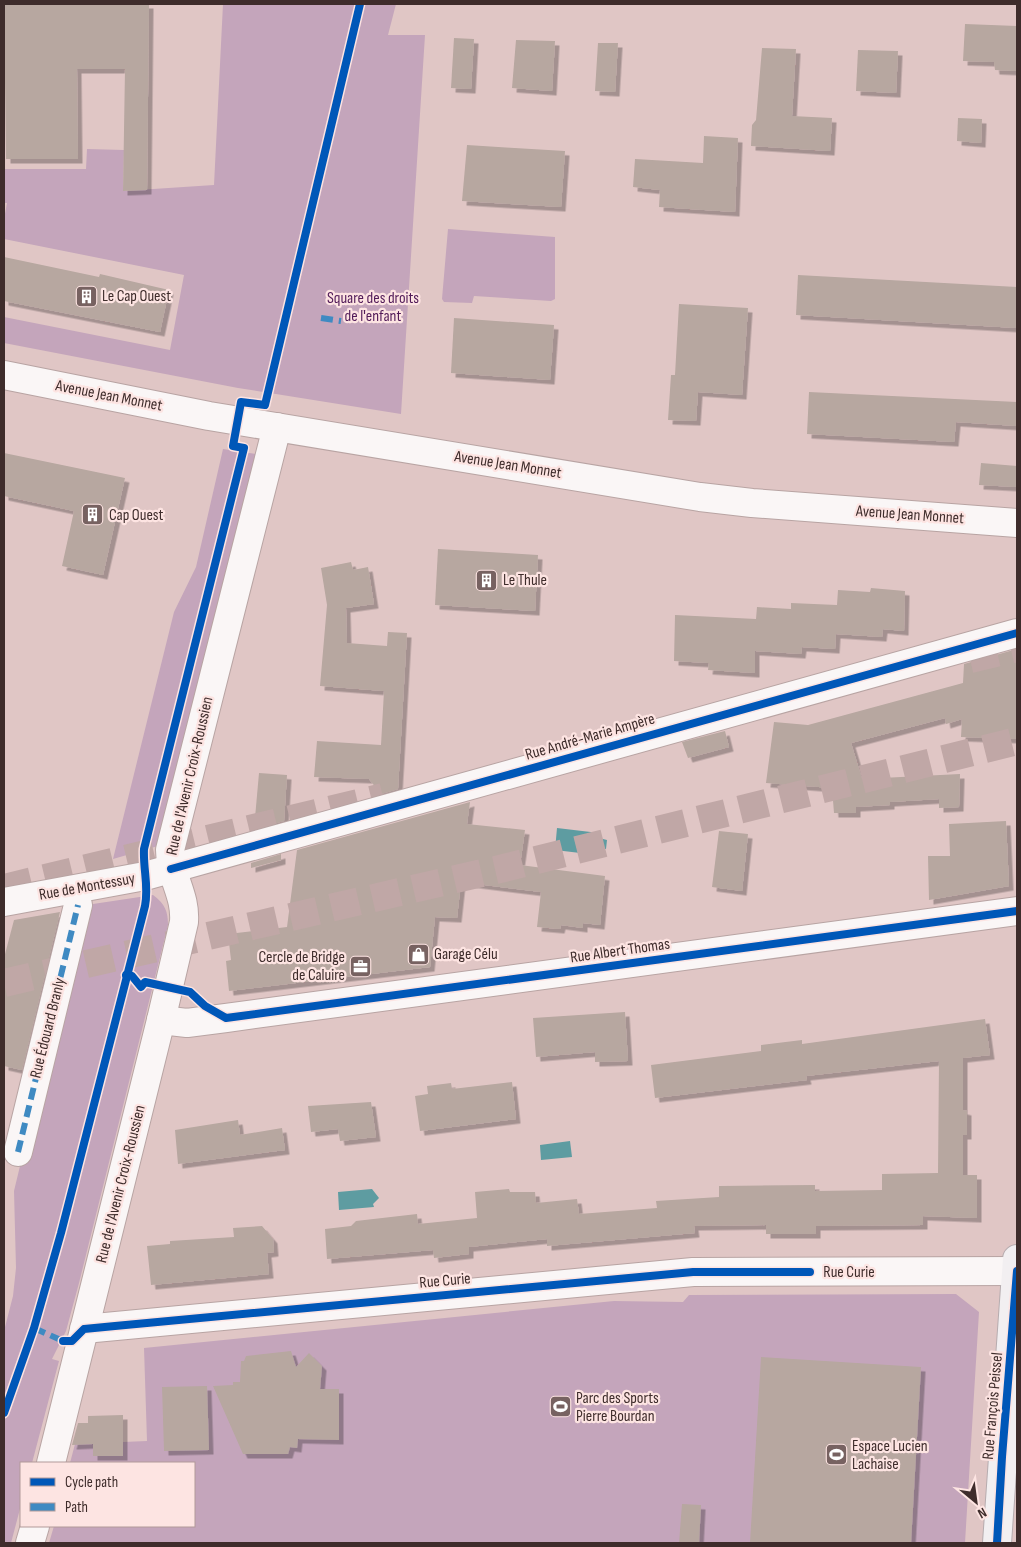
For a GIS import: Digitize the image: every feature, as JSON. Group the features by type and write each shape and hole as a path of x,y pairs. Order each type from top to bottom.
{"main road":[{"name":"Rue François Peissel","path":"997,1543 1017,1267"}],"street":[{"name":"Avenue Jean Monnet","path":"4,375 277,427 700,496 752,503 1017,524"},
{"name":"Rue de l'Avenir Croix-Roussien","path":"51,1462 184,922 185,907 171,869 170,850 277,427"},
{"name":"Rue André-Marie Ampère","path":"171,869 1017,633"},
{"name":"Rue de Montessuy","path":"4,902 171,869"},
{"name":"Rue Édouard Branly","path":"18,1152 78,905"},
{"name":"Rue Albert Thomas","path":"161,1020 187,1023 1017,911"},
{"name":"Rue Curie","path":"84,1329 693,1272 1017,1267"},
{"path":"30,1543 34,1527"}],"green space":[{"name":"Square des droits de l'enfant","path":"223,4 396,4 388,35 425,35 401,414 238,388 4,343 4,317 170,350 184,275 4,239 4,219 7,203 4,203 4,169 86,169 87,149 124,150 123,191 214,185"},
{"path":"448,229 555,237 555,299 551,301 474,296 472,303 444,302 442,299"},
{"path":"223,449 256,454 158,846 113,859 174,612 196,567"},
{"path":"153,895 165,908 168,925 79,1283 66,1331 52,1359 59,1361 32,1462 20,1462 20,1509 11,1543 4,1543 4,1331 13,1296 16,1268 14,1191 93,904"},
{"name":"Parc des Sports Pierre Bourdan","path":"956,1294 979,1312 965,1543 49,1543 54,1527 195,1527 195,1462 70,1462 75,1444 147,1441 144,1348 614,1301 683,1302 689,1295"}],"water":[{"path":"557,828 599,833 599,838 607,840 606,849 598,849 597,855 555,850"},
{"path":"570,1141 572,1157 541,1160 540,1145"},
{"path":"372,1189 379,1198 373,1204 374,1207 339,1210 338,1192"}],"building":[{"path":"4,4 149,4 147,190 123,191 125,69 77,69 78,159 6,159"},
{"path":"965,24 1017,26 1017,71 995,70 994,62 963,61"},
{"path":"454,38 474,39 471,89 451,88"},
{"path":"516,40 555,41 552,91 512,88"},
{"path":"598,43 618,43 615,92 595,91"},
{"path":"762,48 796,49 792,116 832,118 830,151 751,146 752,125 756,120"},
{"path":"858,50 898,51 896,93 856,91"},
{"path":"958,118 982,119 981,143 957,141"},
{"path":"704,136 738,138 735,212 659,207 660,190 633,187 635,159 703,163"},
{"path":"467,145 565,151 561,207 462,201"},
{"name":"Le Cap Ouest","path":"4,257 99,277 100,274 169,290 160,332 4,301"},
{"path":"798,275 1017,287 1017,328 796,315"},
{"path":"679,304 748,308 742,395 698,392 696,421 668,420 671,375 675,375"},
{"path":"454,318 554,325 550,380 451,373"},
{"path":"809,392 1017,402 1017,426 956,422 954,442 807,434"},
{"name":"Cap Ouest","path":"4,453 125,478 103,575 62,566 74,511 4,496"},
{"path":"981,463 1017,466 1017,487 979,485"},
{"name":"Le Thule","path":"438,549 538,555 535,611 435,605"},
{"path":"351,562 353,570 368,567 374,604 346,608 347,643 387,646 388,632 407,633 398,789 381,794 369,779 314,777 317,741 381,745 384,691 320,686 327,605 321,568"},
{"path":"871,588 905,591 904,631 883,629 882,637 836,634 835,649 802,647 801,654 755,651 755,673 708,670 709,663 674,661 675,615 756,619 757,607 791,609 791,603 837,605 838,590 870,592"},
{"path":"1017,649 1017,739 961,737 962,719 946,724 945,718 851,743 862,779 960,774 959,807 939,808 939,799 890,802 890,805 856,807 856,813 834,813 832,788 766,783 774,722 808,725 963,683 964,664"},
{"path":"725,731 729,747 688,758 682,742"},
{"path":"259,773 287,775 284,821 254,829"},
{"path":"470,802 467,824 525,830 520,865 605,876 600,925 583,923 583,928 561,925 560,929 537,927 541,892 461,882 457,918 435,917 430,967 229,991 226,961 231,960 228,934 287,927 297,850"},
{"path":"1006,821 1009,886 929,900 928,856 950,856 949,824"},
{"path":"719,831 748,834 742,891 712,887"},
{"path":"281,854 281,860 251,868 251,863"},
{"path":"60,912 22,1070 4,1066 4,958 14,920"},
{"path":"625,1012 628,1061 595,1062 595,1052 536,1057 533,1018"},
{"path":"985,1019 990,1055 963,1058 963,1110 967,1111 967,1135 963,1135 963,1175 977,1175 977,1218 923,1216 923,1225 816,1226 816,1234 766,1234 766,1225 694,1226 695,1233 547,1246 547,1239 469,1247 469,1254 434,1258 433,1250 327,1259 325,1229 351,1226 356,1221 417,1214 418,1224 477,1218 475,1192 509,1189 510,1192 535,1192 536,1203 577,1199 579,1214 657,1208 656,1201 719,1197 719,1186 815,1185 815,1191 882,1190 882,1174 938,1173 939,1061 806,1076 807,1080 655,1098 651,1065 761,1051 761,1045 802,1040 802,1044"},
{"path":"512,1082 516,1119 420,1131 415,1096 428,1094 427,1086 451,1083 452,1089"},
{"path":"371,1102 376,1137 340,1141 338,1129 311,1132 308,1106"},
{"path":"238,1120 240,1135 282,1128 285,1150 178,1164 175,1130"},
{"path":"262,1226 273,1239 274,1252 267,1253 269,1274 151,1285 147,1246 170,1244 170,1241 234,1237 233,1228"},
{"path":"291,1351 296,1367 309,1353 322,1366 320,1389 339,1389 339,1440 298,1439 297,1448 290,1447 288,1454 243,1454 213,1386 233,1385 233,1382 240,1382 241,1361 244,1361 246,1356"},
{"name":"Espace Lucien Lachaise","path":"761,1357 921,1367 911,1543 750,1543"},
{"path":"207,1386 209,1450 164,1451 162,1387"},
{"path":"123,1415 123,1456 93,1456 93,1444 72,1445 78,1423 88,1423 88,1416"},
{"path":"682,1504 701,1505 699,1543 679,1543"}],"tunnel":[{"path":"970,659 1017,648"},
{"path":"4,983 504,868 1017,741"},
{"path":"4,888 383,797"}],"marked path":[{"path":"321,318 341,321"},
{"path":"18,1152 78,905"},
{"path":"34,1328 63,1341"}],"cycle path":[{"path":"4,1413 34,1328 61,1233 145,906 144,849 244,448 233,446 241,402 265,405 360,4"},
{"path":"171,869 1017,633"},
{"path":"126,975 132,976 141,987 145,982 190,992 205,1006 226,1018 1017,911"},
{"path":"997,1543 1017,1271"},
{"path":"63,1341 72,1341 84,1329 693,1272 810,1272"}],"place":[{"name":"Le Cap Ouest","path":"86,296"},
{"name":"Cap Ouest","path":"93,515"},
{"name":"Le Thule","path":"487,580"},
{"name":"Garage Célu","path":"418,954"},
{"name":"Cercle de Bridge de Caluire","path":"361,966"},
{"name":"Parc des Sports Pierre Bourdan","path":"560,1407"},
{"name":"Espace Lucien Lachaise","path":"836,1455"}]}
